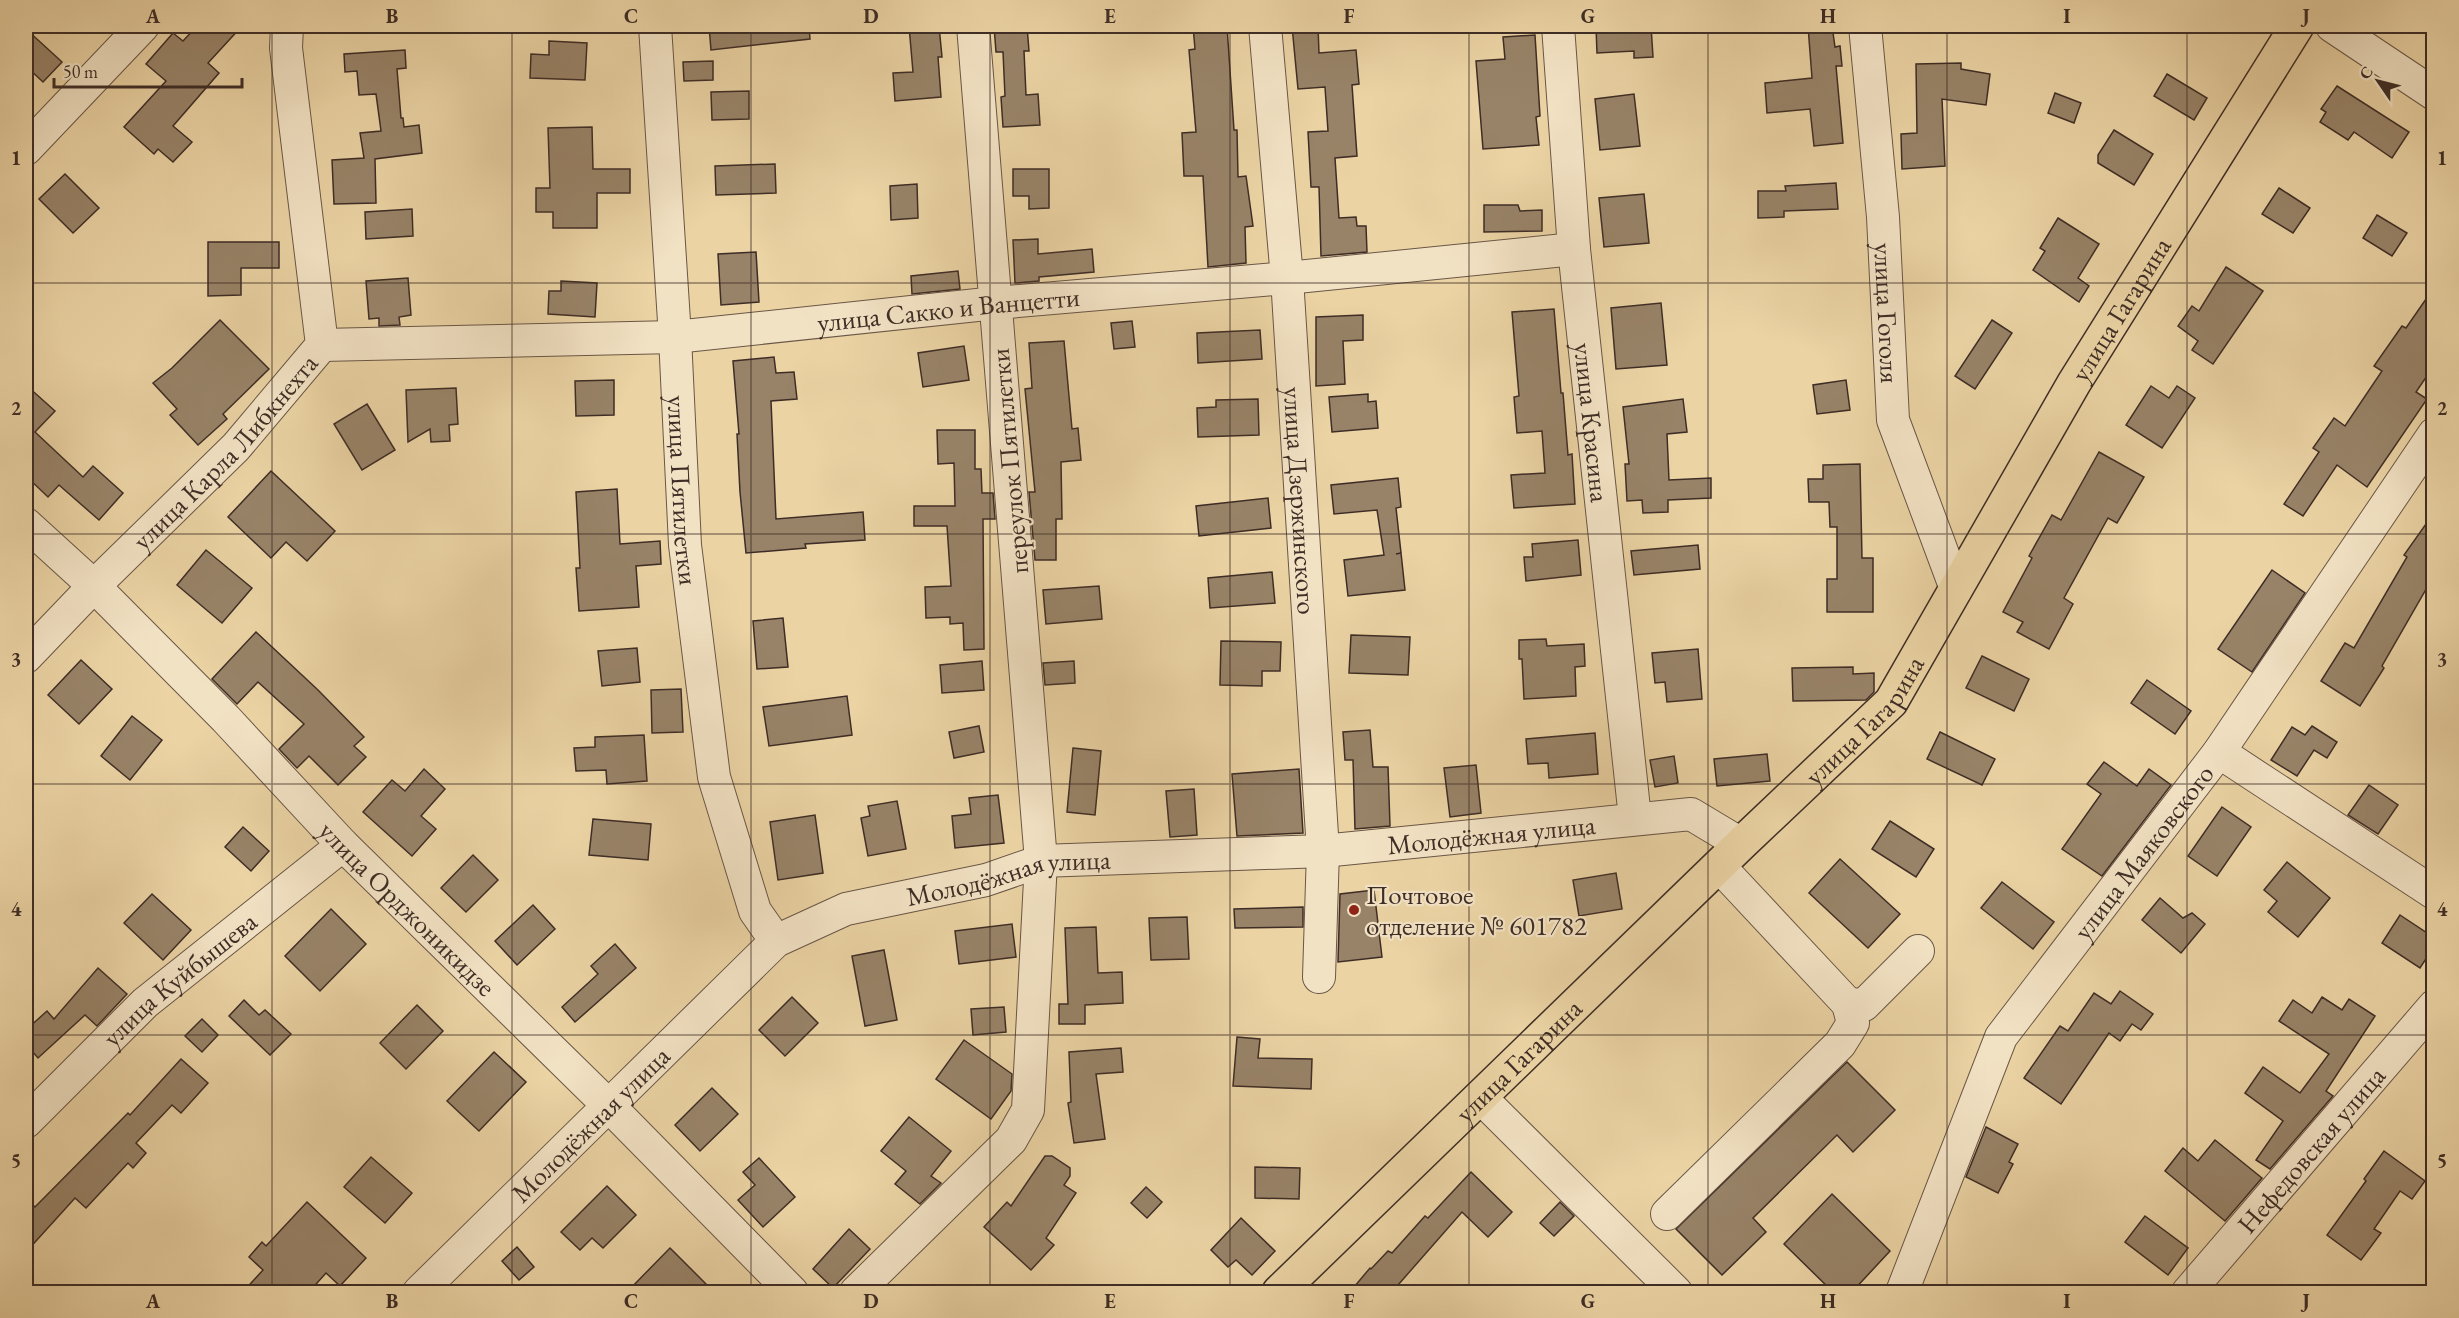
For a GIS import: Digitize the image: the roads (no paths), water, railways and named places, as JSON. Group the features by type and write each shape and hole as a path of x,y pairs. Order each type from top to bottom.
{"main road":[{"name":"улица Гагарина","path":"1279,1293 1891,702 2074,383 2297,26"}],"street":[{"path":"26,149 143,26"},
{"name":"улица Карла Либкнехта","path":"26,657 93,586 236,447 321,345 286,48 287,26"},
{"name":"улица Пятилетки","path":"655,26 675,337 685,544 714,777 755,911 776,941"},
{"name":"переулок Пятилетки","path":"856,1293 1011,1140 1028,1110 1041,861 973,26"},
{"name":"улица Дзержинского","path":"1265,26 1287,278 1323,851 1319,976"},
{"name":"улица Красина","path":"1558,26 1574,249 1635,818"},
{"name":"улица Гоголя","path":"1865,26 1883,217 1893,420 1956,590"},
{"path":"2332,26 2433,94"},
{"name":"улица Сакко и Ванцетти","path":"321,345 675,337 996,303 1287,278 1574,249"},
{"name":"улица Маяковского","path":"1902,1293 2001,1037 2219,752 2433,434"},
{"name":"улица Орджоникидзе","path":"26,524 93,586 226,719 343,845 609,1106 792,1293"},
{"path":"2219,752 2433,893"},
{"name":"Молодёжная улица","path":"419,1293 776,941 846,909 986,880 1041,861 1323,851 1690,814 1730,855 1848,1004"},
{"name":"улица Куйбышева","path":"26,1122 145,1003 343,845"},
{"path":"1667,1214 1840,1044 1853,1023 1848,1004 1864,1005 1918,951"},
{"name":"Нефедовская улица","path":"2188,1293 2433,1006"},
{"path":"1481,1098 1676,1293"}],"place":[{"name":"Почтовое отделение № 601782","path":"1354,910"}]}
